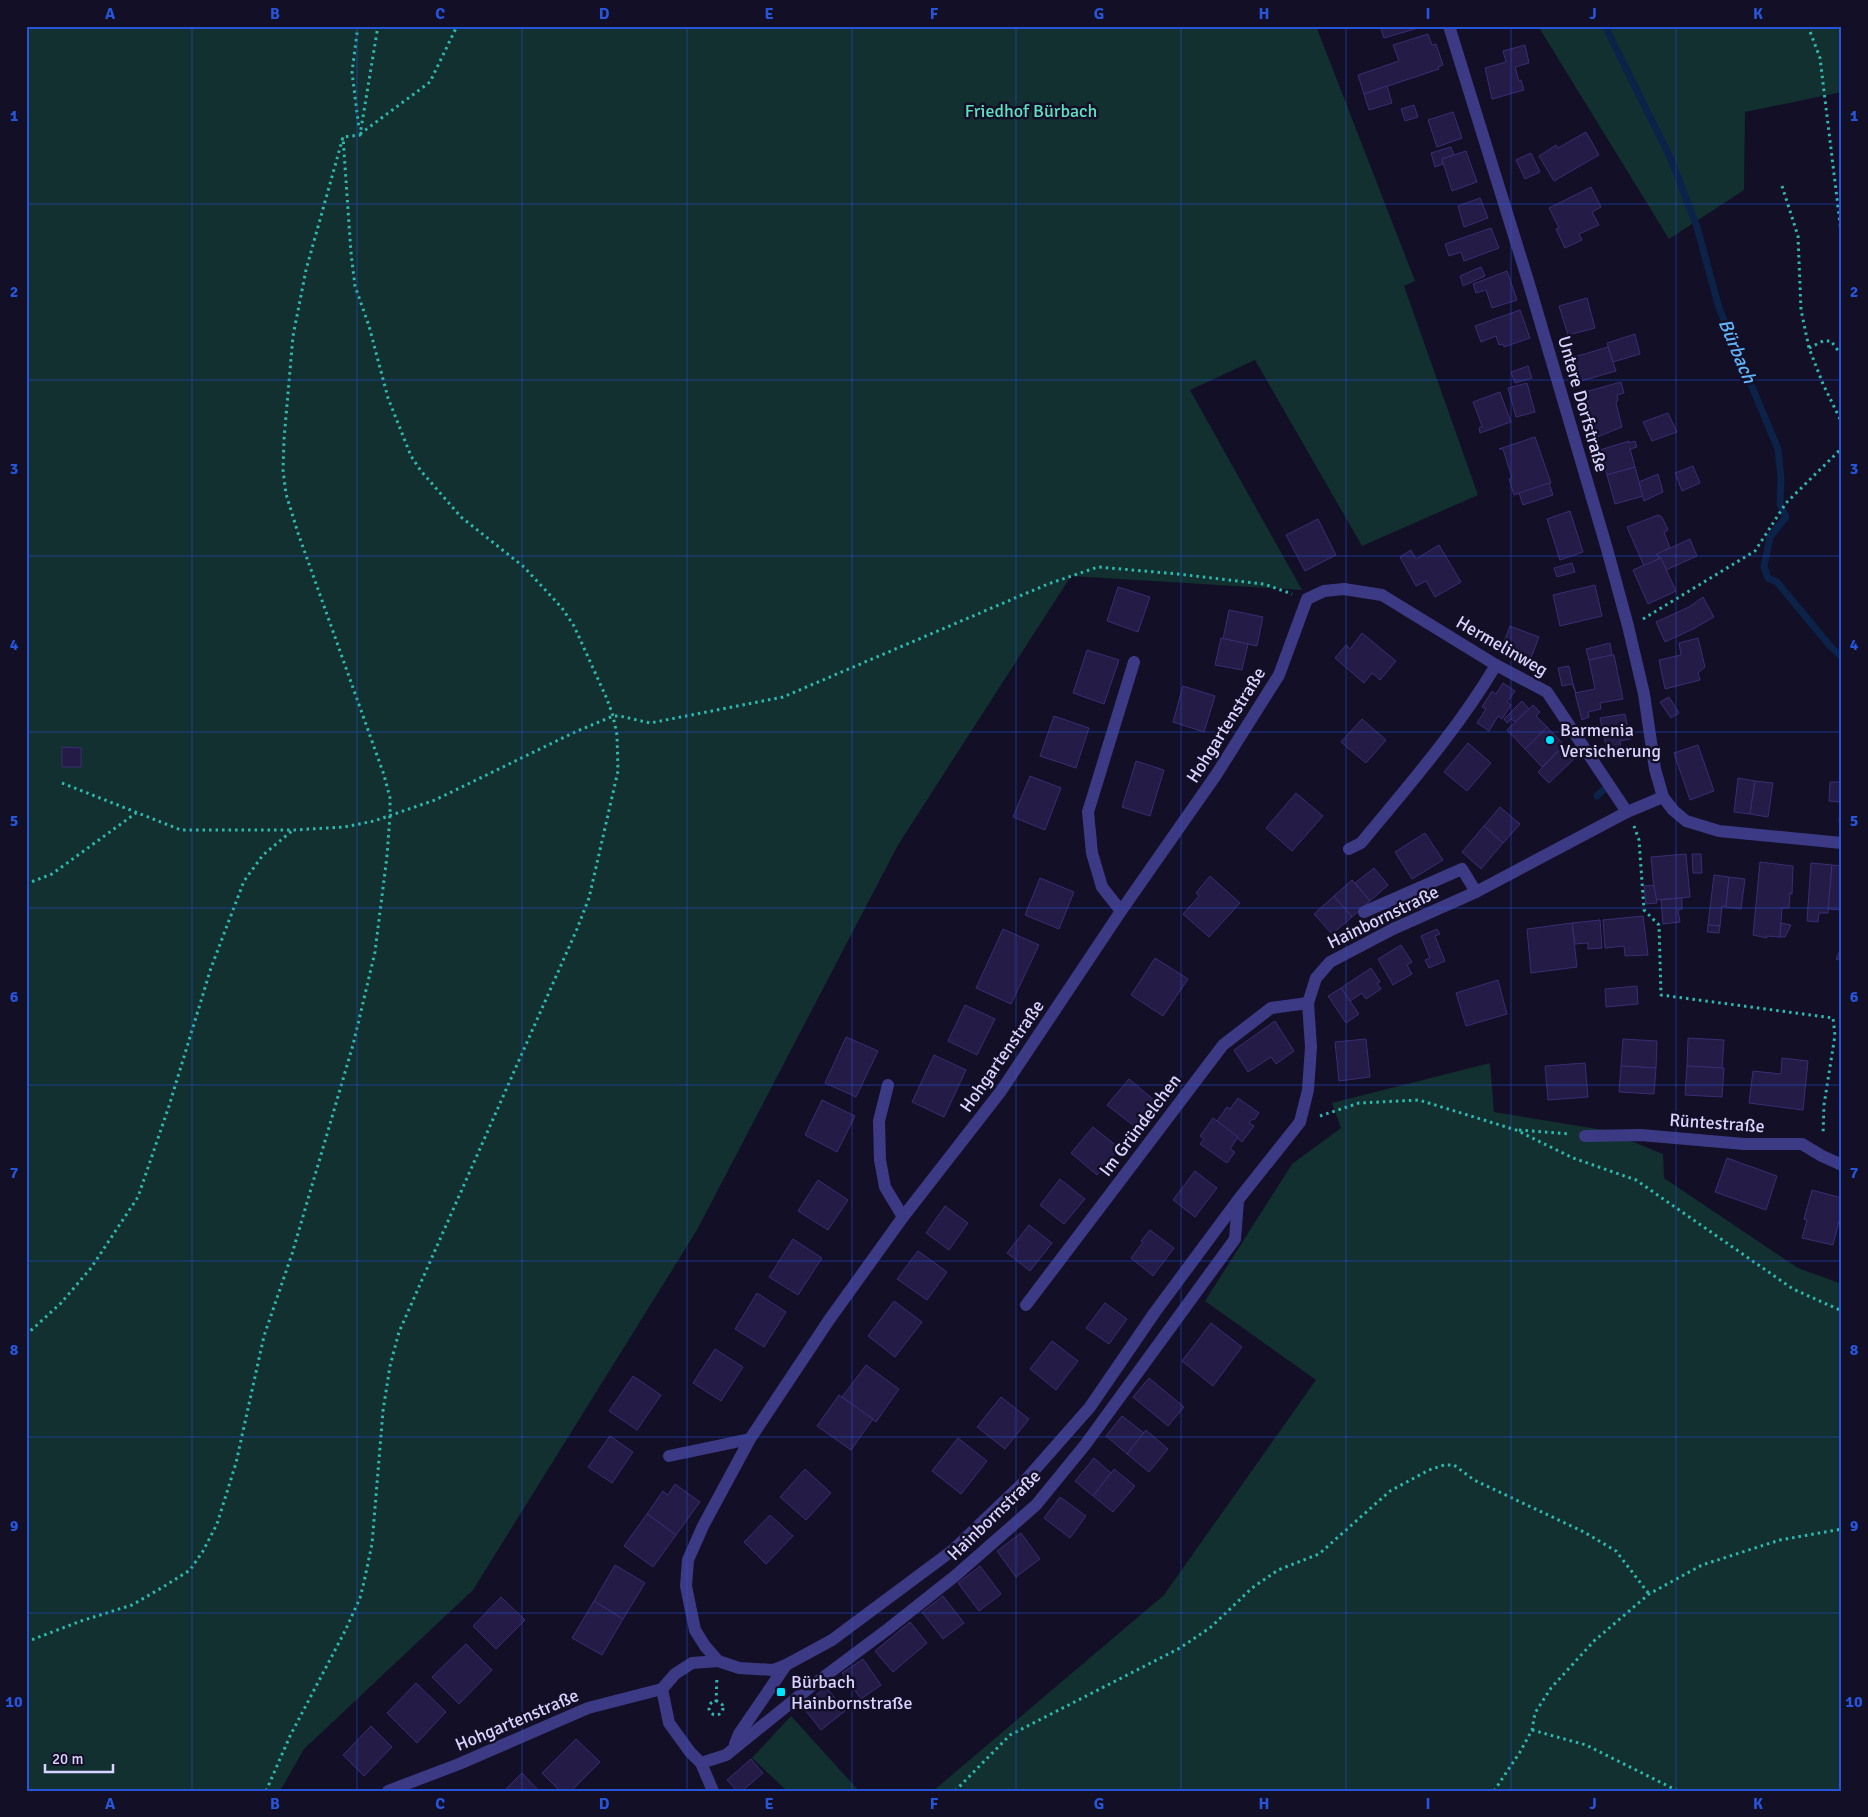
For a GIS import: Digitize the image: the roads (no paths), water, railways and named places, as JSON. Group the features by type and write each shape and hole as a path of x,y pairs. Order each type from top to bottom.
{"street":[{"name":"Untere Dorfstraße","path":"1449,26 1530,284 1628,626 1644,694 1655,769 1663,797"},
{"name":"Hermelinweg","path":"1307,599 1324,591 1344,589 1382,595 1496,666 1547,692 1627,812"},
{"name":"Hohgartenstraße","path":"718,1661 704,1646 695,1630 686,1586 688,1560 703,1526 750,1439 829,1320 902,1216 1001,1091 1121,911 1216,775 1279,675 1307,599"},
{"path":"1121,911 1102,887 1092,853 1088,812 1134,662"},
{"path":"1349,849 1362,842 1434,754 1475,701 1496,666"},
{"path":"1663,797 1673,810 1686,821 1719,831 1842,843"},
{"name":"Hainbornstraße","path":"662,1689 675,1674 692,1663 718,1661 739,1668 774,1670 832,1640 954,1550 1023,1483 1090,1406 1155,1312 1238,1200 1300,1122 1308,1090 1311,1047 1308,1003 1316,978 1330,962 1393,929 1476,892 1627,812 1663,797"},
{"path":"1364,912 1462,869 1476,892"},
{"name":"Im Gründelchen","path":"1026,1305 1223,1045 1271,1008 1308,1003"},
{"path":"888,1085 879,1120 880,1160 885,1187 902,1216"},
{"name":"Rüntestraße","path":"1585,1136 1641,1135 1744,1144 1802,1144 1842,1165"},
{"name":"Hainbornstraße","path":"701,1763 726,1754 955,1576 1036,1504 1090,1437 1235,1240 1238,1200"},
{"path":"669,1456 750,1439"},
{"name":"Hainbornstraße","path":"734,1746 739,1734 786,1665"},
{"path":"662,1689 669,1723 690,1752 701,1763 713,1791"},
{"name":"Hohgartenstraße","path":"388,1791 459,1764 588,1708 662,1689"}],"waterway":[{"name":"Bürbach","path":"1605,26 1671,159 1697,227 1719,308 1778,449 1781,479 1780,504 1786,517 1770,537 1764,567 1768,578 1777,582 1830,646 1842,657"},
{"path":"1597,796 1603,790"}],"place":[{"name":"Barmenia Versicherung","path":"1550,740"},
{"name":"Bürbach Hainbornstraße","path":"781,1692"}],"park label":[{"name":"Friedhof Bürbach","path":"1031,111"}]}
